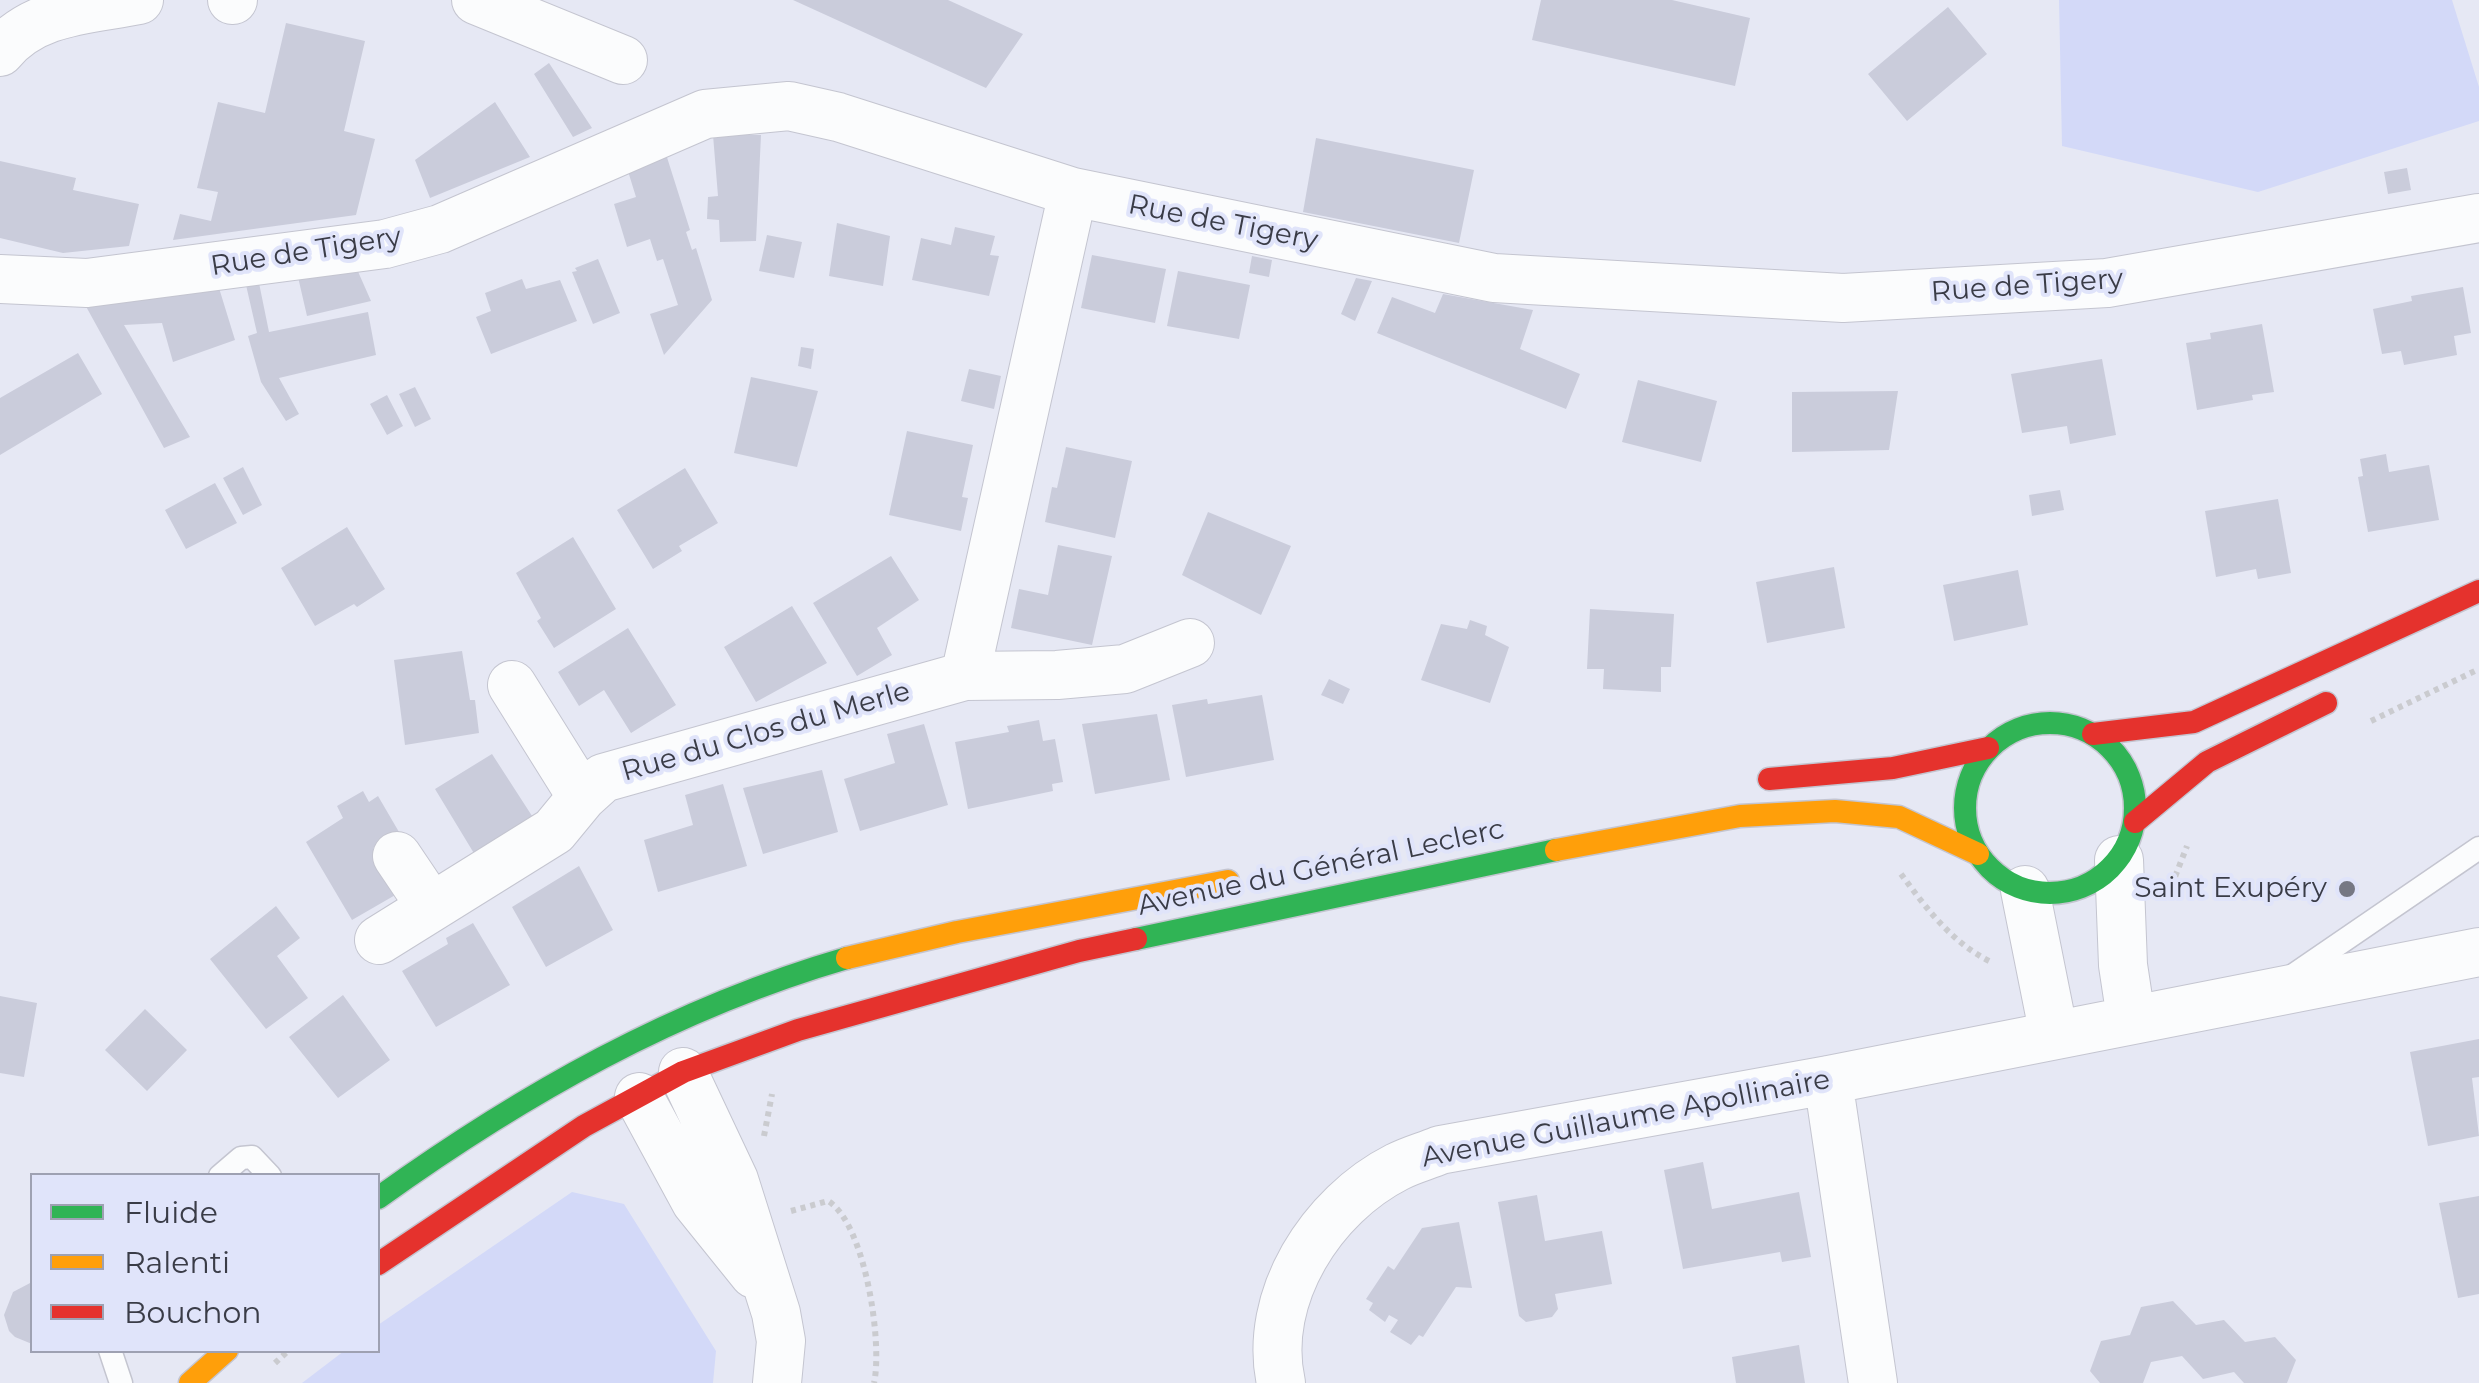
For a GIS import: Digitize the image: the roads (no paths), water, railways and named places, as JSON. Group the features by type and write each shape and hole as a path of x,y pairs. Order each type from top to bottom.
{"main road":[{"path":"2094,734 2194,722 2479,591"},
{"path":"2025,890 2051,894 2077,890 2100,878 2127,841 2207,762 2345,694"},
{"path":"1978,854 1968,834 1965,799 1975,766 1988,748 2011,731 2038,723 2066,724 2094,734 2113,750 2128,772 2135,796 2127,841"},
{"path":"1742,782 1894,768 1988,748"},
{"name":"Avenue du Général Leclerc","path":"617,1050 675,1070 798,1030 1079,950 1471,866 1740,816 1835,811 1900,816 1978,854 1991,870 2025,890"},
{"name":"Avenue du Général Leclerc","path":"380,1197 518,1104 666,1023 796,973 973,927 1242,878"},
{"name":"Avenue du Général Leclerc","path":"904,968 1187,889"},
{"name":"Avenue du Général Leclerc","path":"380,1263 584,1126 788,998 846,983"},
{"path":"181,1378 194,1353"},
{"path":"181,1378 237,1356"},
{"path":"222,1383 237,1356"}],"street":[{"path":"22,25 139,0"},
{"path":"476,0 624,60"},
{"name":"Rue de Tigery","path":"0,279 86,283 384,244 440,228 706,114 789,106 838,116 1073,192 1494,278 1842,298 2107,283 2479,218"},
{"path":"965,676 1073,192"},
{"name":"Rue du Clos du Merle","path":"380,940 430,905 554,831 603,778 965,676 1057,675 1125,669 1190,643"},
{"path":"512,685 582,797"},
{"path":"2127,841 2123,946 2132,1018"},
{"path":"397,856 430,905"},
{"path":"2025,890 2054,1034"},
{"name":"Avenue Guillaume Apollinaire","path":"1281,1383 1280,1338 1285,1298 1303,1258 1325,1225 1353,1197 1396,1167 1440,1150 1828,1080 2479,952"},
{"path":"675,1070 715,1191 768,1292 781,1341 777,1383"},
{"path":"675,1070 715,1191"},
{"path":"1828,1080 1873,1383"},
{"path":"584,1126 641,1144 715,1191"}],"lane":[{"path":"2268,992 2479,848"},
{"path":"224,1173 241,1158 252,1157 267,1173"},
{"path":"111,1353 121,1383"}],"place":[{"name":"Saint Exupéry","path":"2347,889"}]}
